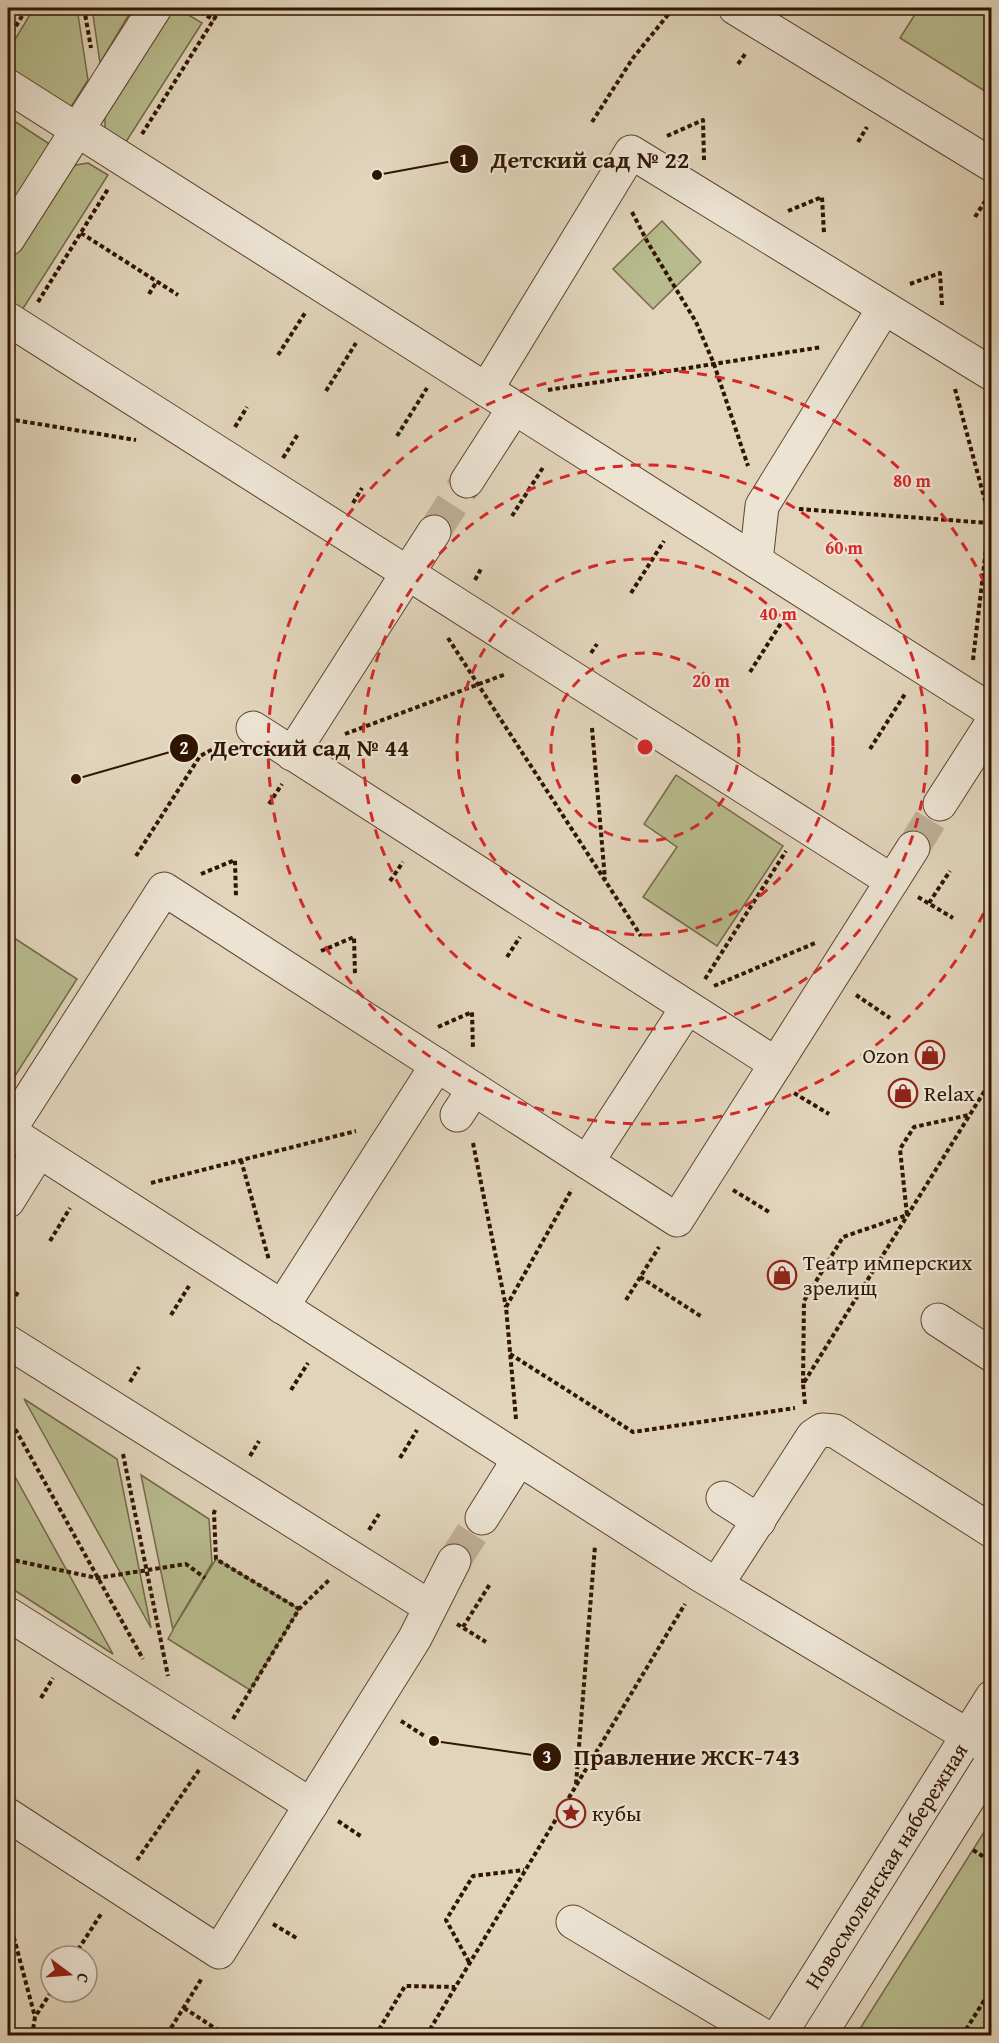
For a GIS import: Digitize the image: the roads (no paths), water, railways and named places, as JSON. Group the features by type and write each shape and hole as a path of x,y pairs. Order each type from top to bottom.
{"street":[{"path":"8,239 154,8"},
{"path":"753,12 992,165"},
{"path":"8,86 980,704"},
{"path":"467,481 499,398 631,152 992,374"},
{"path":"756,561 762,506 884,308"},
{"path":"8,319 892,881"},
{"path":"292,754 434,532"},
{"path":"940,804 992,723"},
{"path":"253,728 692,1000 772,1070"},
{"path":"913,848 677,1220 588,1162 465,1102 437,1065 164,890 52,1086 8,1132 710,1580 979,1743"},
{"path":"588,1162 692,1000"},
{"path":"282,1307 437,1065"},
{"path":"8,1201 39,1151"},
{"path":"938,1320 992,1355"},
{"path":"8,1342 430,1607"},
{"path":"710,1580 759,1521 813,1436 822,1430 835,1431 992,1530"},
{"path":"482,1518 519,1459"},
{"path":"723,1498 759,1521"},
{"path":"10,1822 118,1887 219,1952 415,1638 454,1561"},
{"path":"8,1614 311,1805"},
{"name":"Новосмоленская набережная","path":"779,2036 979,1743 992,1697"},
{"name":"Новосмоленская набережная","path":"819,2036 992,1761"},
{"path":"573,1922 764,2036"}],"tunnel":[{"path":"434,532 467,481"},
{"path":"913,848 940,804"},
{"path":"454,1561 482,1518"}],"place":[{"name":"Детский сад № 22","path":"377,175"},
{"name":"Детский сад № 44","path":"76,779"},
{"name":"Ozon","path":"930,1055"},
{"name":"Relax","path":"903,1093"},
{"name":"Театр имперских зрелищ","path":"782,1275"},
{"name":"Правление ЖСК-743","path":"434,1741"},
{"name":"кубы","path":"571,1813"}]}
